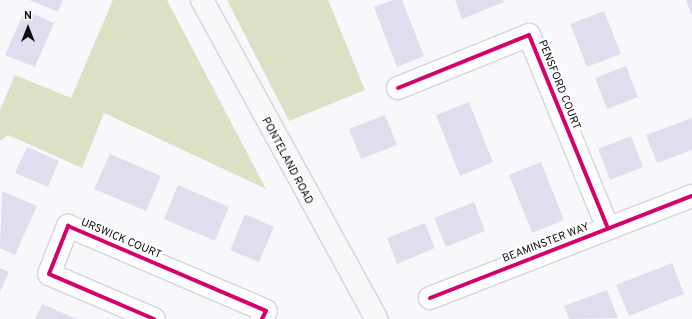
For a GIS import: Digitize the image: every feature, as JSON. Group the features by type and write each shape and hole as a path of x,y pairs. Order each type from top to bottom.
{"main road":[{"name":"PONTELAND ROAD","path":"202,0 377,319"}],"street":[{"name":"PENSFORD COURT","path":"398,88 529,35 608,229"},
{"name":"BEAMINSTER WAY","path":"430,298 692,196"},
{"name":"URSWICK COURT","path":"154,319 49,274 68,226 266,311 262,319"}],"green space":[{"path":"113,0 167,0 266,189 104,113 82,168 8,135 0,141 0,110 15,75 71,98"},
{"path":"227,0 328,0 365,90 289,121"}],"building":[{"path":"29,0 63,0 58,12"},
{"path":"393,0 402,0 424,56 397,67 374,7"},
{"path":"455,0 503,0 504,2 462,19"},
{"path":"686,0 692,0 692,16"},
{"path":"25,10 54,23 35,67 5,55"},
{"path":"604,11 621,54 587,67 570,24"},
{"path":"626,66 638,97 607,109 595,78"},
{"path":"469,102 493,162 460,176 436,115"},
{"path":"385,115 397,145 361,159 349,129"},
{"path":"692,118 692,150 657,163 646,135"},
{"path":"631,136 643,167 610,180 598,149"},
{"path":"27,147 59,161 48,187 15,173"},
{"path":"110,154 161,176 146,211 94,189"},
{"path":"541,162 564,220 532,233 509,175"},
{"path":"178,185 229,207 215,241 164,219"},
{"path":"2,191 37,206 15,255 0,248"},
{"path":"474,202 485,231 446,247 434,218"},
{"path":"245,214 274,227 259,262 230,250"},
{"path":"425,223 435,248 397,264 387,238"},
{"path":"672,263 684,294 629,316 616,285"},
{"path":"0,268 9,272 0,292"},
{"path":"607,290 618,318 569,319 564,306"},
{"path":"42,304 77,319 35,319"}],"cycle path":[{"path":"398,88 529,35 608,229"},
{"path":"430,298 692,196"},
{"path":"154,319 49,274 68,226 266,311 262,319"}]}
